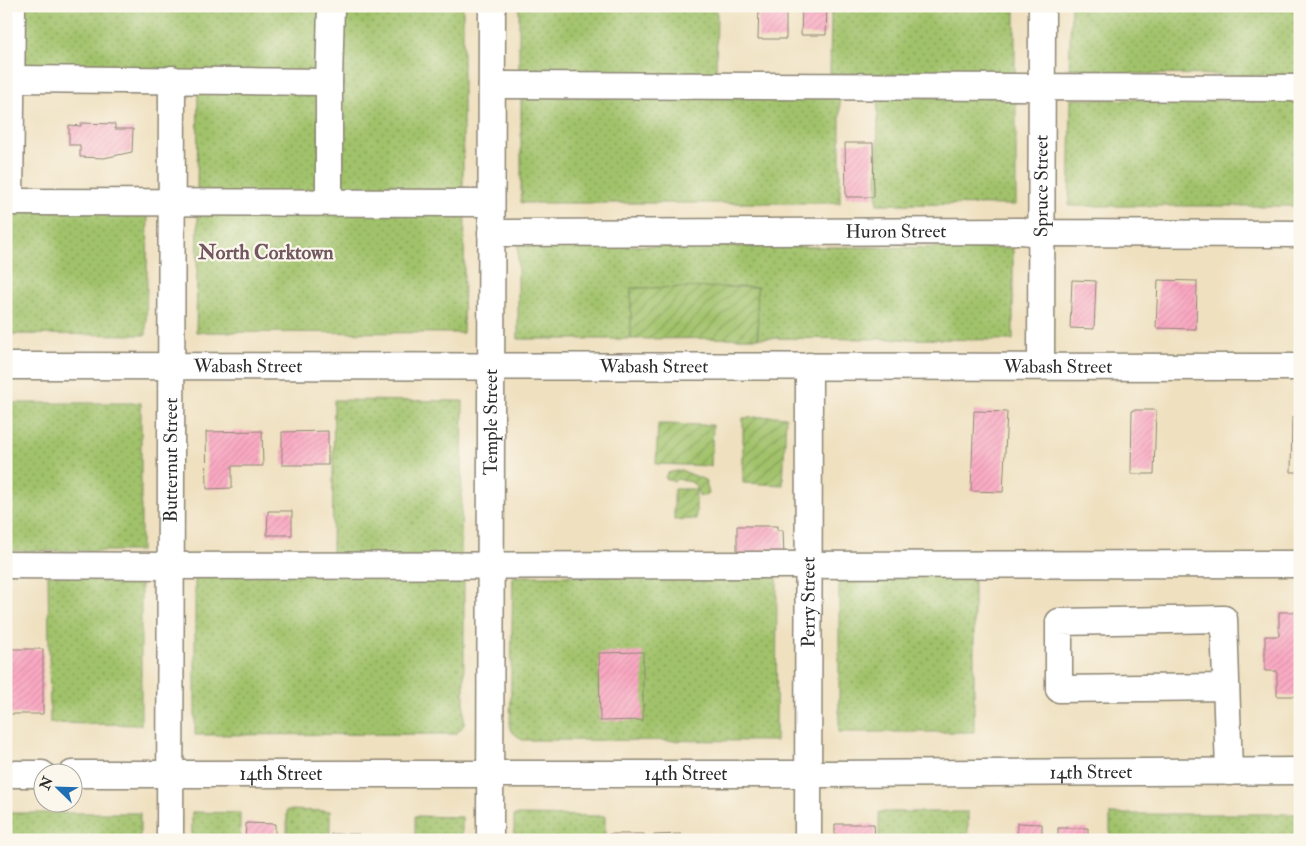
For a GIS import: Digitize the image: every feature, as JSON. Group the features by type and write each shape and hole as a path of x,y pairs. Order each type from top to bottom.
{"street":[{"path":"12,6 8,202 491,203"},
{"path":"329,202 331,6"},
{"name":"Temple Street","path":"490,840 492,6"},
{"name":"Spruce Street","path":"1041,366 1042,6"},
{"path":"11,78 329,82"},
{"name":"Butternut Street","path":"170,840 172,79"},
{"path":"492,85 1300,88"},
{"name":"Huron Street","path":"491,233 1011,232 1300,234"},
{"name":"Wabash Street","path":"6,366 1300,366"},
{"name":"Perry Street","path":"808,840 809,366"},
{"path":"6,565 1300,564"},
{"path":"1226,687 1059,689 1060,622 1224,619 1229,772"},
{"name":"14th Street","path":"82,774 808,774 1300,771"},
{"path":"6,774 32,774"}],"green space":[{"path":"17,6 321,6 320,75 16,74"},
{"path":"344,6 463,6 463,196 343,196"},
{"path":"519,6 717,6 716,77 519,76"},
{"path":"831,6 1015,6 1015,75 830,74"},
{"path":"1071,6 1300,6 1300,76 1069,73"},
{"path":"198,87 320,88 319,195 197,194"},
{"path":"521,97 840,97 840,203 521,203"},
{"path":"878,97 1016,97 1016,205 877,204"},
{"path":"1071,99 1300,101 1300,206 1069,206"},
{"path":"6,211 148,212 146,335 6,334"},
{"path":"198,212 465,213 463,333 196,332"},
{"path":"518,245 1013,248 1013,340 758,338 757,287 631,288 631,339 518,339"},
{"path":"757,287 758,338 631,339 631,288"},
{"path":"334,400 463,401 461,558 332,556"},
{"path":"6,403 141,403 141,551 6,551"},
{"path":"786,417 783,485 743,483 743,418"},
{"path":"658,424 713,425 711,466 656,464"},
{"path":"681,470 705,480 709,493 700,497 695,485 691,482 677,479 674,482 665,478 667,473"},
{"path":"674,489 696,489 696,519 674,520"},
{"path":"464,572 464,725 456,734 195,735 195,573"},
{"path":"141,573 141,725 50,723 48,575"},
{"path":"839,574 974,574 974,732 839,732"},
{"path":"777,575 776,741 522,740 510,730 513,576"},
{"path":"287,810 330,811 330,840 287,840"},
{"path":"192,812 240,813 240,840 192,840"},
{"path":"879,812 968,812 968,840 879,840"},
{"path":"6,813 140,813 140,840 6,840"},
{"path":"1110,814 1300,814 1300,840 1110,840"},
{"path":"514,815 605,816 605,840 514,840"},
{"path":"415,816 462,817 462,840 415,840"}],"building":[{"path":"759,6 786,6 786,39 758,39"},
{"path":"802,6 827,6 826,35 801,35"},
{"path":"81,123 115,124 115,129 133,129 132,152 104,158 80,157 80,145 69,145 69,125 81,126"},
{"path":"845,143 873,143 874,197 846,197"},
{"path":"1072,280 1096,281 1094,329 1070,328"},
{"path":"1158,280 1197,281 1196,329 1156,328"},
{"path":"1132,410 1156,410 1154,474 1131,474"},
{"path":"974,411 1007,412 1003,492 971,491"},
{"path":"1292,417 1300,417 1300,472 1291,472"},
{"path":"262,431 263,466 232,466 232,488 207,489 206,432"},
{"path":"328,431 328,465 282,465 282,432"},
{"path":"268,511 292,511 292,535 267,535"},
{"path":"737,526 777,526 777,530 783,530 784,557 737,556"},
{"path":"1279,612 1300,612 1300,696 1277,696 1277,671 1265,671 1265,636 1279,636"},
{"path":"8,649 43,649 43,714 8,714"},
{"path":"643,652 643,720 600,721 599,653"},
{"path":"246,823 275,824 275,840 245,840"},
{"path":"1017,823 1042,824 1042,840 1017,840"},
{"path":"835,824 874,824 875,840 835,840"},
{"path":"1058,828 1088,828 1088,840 1058,840"},
{"path":"331,834 359,834 359,840 331,840"},
{"path":"609,834 644,834 644,840 609,840"},
{"path":"681,834 681,840 653,840 653,835"}],"district":[{"name":"North Corktown","path":"266,252"}]}
